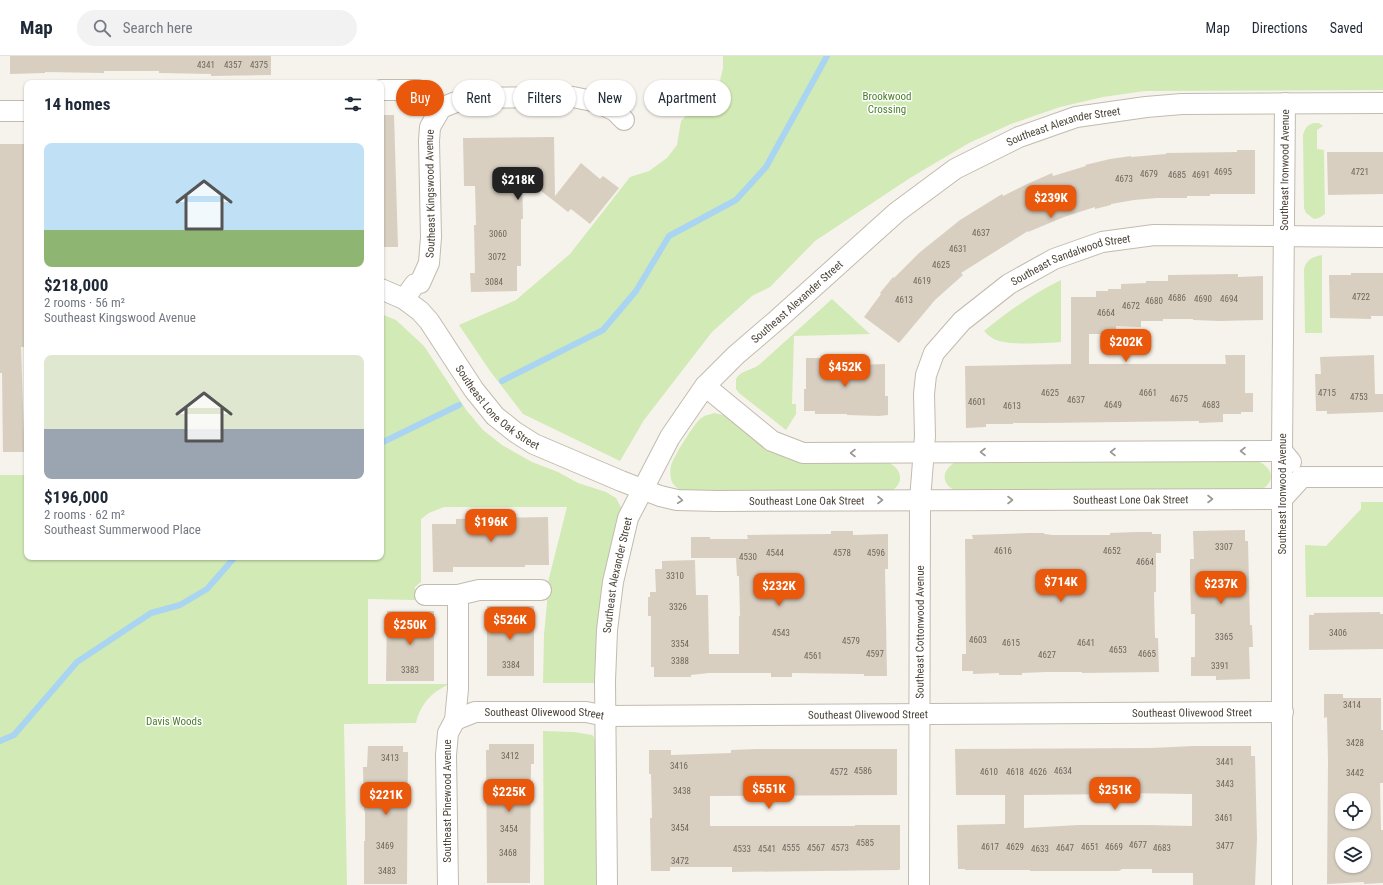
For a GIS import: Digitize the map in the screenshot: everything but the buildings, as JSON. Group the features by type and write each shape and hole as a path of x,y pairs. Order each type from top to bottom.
{"street":[{"path":"384,90 396,90"},
{"path":"444,107 466,98 573,97 597,102 614,111 624,120"},
{"name":"Southeast Ironwood Avenue","path":"1282,885 1282,451 1285,103"},
{"name":"Southeast Alexander Street","path":"607,885 606,630 613,582 628,518 670,437 706,386 736,355 897,212 955,169 1019,137 1076,117 1146,106 1182,104 1383,103"},
{"path":"0,111 24,111"},
{"name":"Southeast Kingswood Avenue","path":"404,299 414,284 420,283 428,263 431,237 429,141 430,127 436,116"},
{"name":"Southeast Sandalwood Street","path":"920,500 925,436 924,394 926,375 934,353 962,321 1009,284 1054,259 1102,242 1154,235 1383,237"},
{"name":"Southeast Lone Oak Street","path":"384,290 404,299 420,311 429,321 474,390 495,416 505,425 534,444 643,490 678,500 1282,499"},
{"path":"706,386 772,441 803,453 1282,451 1302,477"},
{"path":"1282,499 1302,477 1383,477"},
{"name":"Southeast Cottonwood Avenue","path":"919,885 920,500"},
{"path":"425,595 458,595 479,590 541,590"},
{"name":"Southeast Pinewood Avenue","path":"448,885 446,755 448,733 455,720 458,689 458,595"},
{"name":"Southeast Olivewood Street","path":"455,720 475,712 586,712 606,716 1283,712"}],"green space":[{"name":"Brookwood Crossing","path":"723,56 1383,56 1383,90 1145,91 1103,97 1060,107 1011,124 969,143 910,178 815,241 770,287 752,296 712,332 644,420 620,461 523,414 490,371 459,325 516,300 570,254 630,177 649,171 667,158 677,145 681,121 686,116 731,116 731,80 720,80 723,68"},
{"path":"1314,123 1319,123 1323,126 1317,130 1317,149 1324,150 1325,214 1314,219 1306,213 1304,208 1303,135 1307,127"},
{"path":"1322,255 1322,333 1305,333 1304,269 1310,259"},
{"path":"1061,280 1061,342 1026,344 1008,343 994,339 984,331 1021,303"},
{"path":"832,299 870,334 794,336 792,404 796,404 796,414 786,430 739,393 736,389 736,379 743,372 759,365"},
{"name":"Davis Woods","path":"384,315 396,320 424,346 467,411 483,430 502,445 532,462 558,472 578,483 606,492 616,498 621,507 620,516 603,585 597,632 595,683 543,683 547,586 567,507 444,507 429,513 421,519 421,582 415,587 415,600 368,599 368,684 449,684 437,691 428,699 418,716 416,723 344,724 347,885 0,885 0,475 24,475 24,560 384,560"},
{"path":"714,413 730,418 773,452 791,460 805,462 887,462 897,469 900,478 899,482 893,490 887,493 687,493 676,487 672,482 670,472 672,462 697,422 703,417"},
{"path":"1255,460 1265,466 1271,474 1271,478 1266,487 1260,491 959,492 948,486 945,477 945,473 948,468 958,461"},
{"path":"1361,502 1383,502 1383,597 1306,597 1305,545 1326,546 1361,509"},
{"path":"543,731 574,732 592,735 594,737 596,747 596,885 544,885"}],"waterway":[{"path":"502,381 603,330 636,291 669,236 736,200 766,167 827,56"},
{"path":"384,442 459,405"},
{"path":"0,741 14,735 77,662 151,613 180,605 207,589 232,560"}]}
